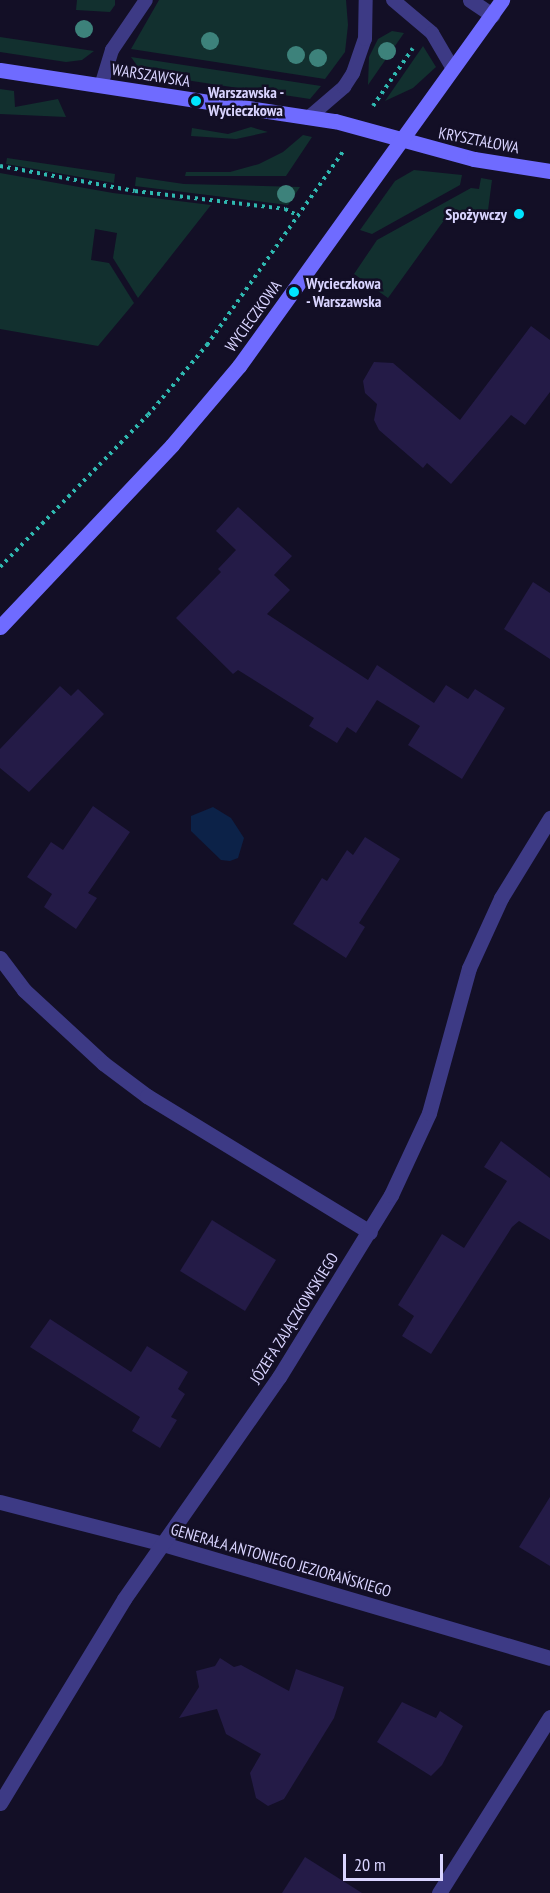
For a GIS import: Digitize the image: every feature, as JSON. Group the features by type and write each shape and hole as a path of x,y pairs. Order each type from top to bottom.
{"street":[{"path":"470,0 492,15"},
{"name":"WYCIECZKOWA","path":"1,624 172,445 239,366 502,0"},
{"name":"WARSZAWSKA","path":"0,70 308,118 402,141"},
{"name":"KRYSZTAŁOWA","path":"402,141 474,159 550,171"},
{"name":"JÓZEFA ZAJĄCZKOWSKIEGO","path":"0,1803 124,1599 279,1377 370,1232 412,1154 429,1113 469,968 501,898 550,818"},
{"path":"0,958 24,990 103,1063 147,1096 370,1232"},
{"name":"GENERAŁA ANTONIEGO JEZIORAŃSKIEGO","path":"0,1502 163,1544 550,1658"},
{"path":"439,1893 550,1717"}],"lane":[{"path":"101,86 112,50 146,0"},
{"path":"308,118 344,87 353,73 364,39 366,0"},
{"path":"393,0 427,28 453,69"}],"path":[{"path":"374,104 427,28"},
{"path":"0,567 148,416 207,345 300,216 339,155"},
{"path":"0,166 135,191 285,209 300,216"}],"green space":[{"path":"77,0 115,0 115,5 110,12 76,10"},
{"path":"159,0 346,0 348,25 345,52 325,79 131,49"},
{"path":"392,31 404,33 368,85 369,57 378,39"},
{"path":"0,37 94,51 82,60 66,62 0,52"},
{"path":"423,46 436,67 413,88 385,101"},
{"path":"131,57 321,86 310,99 153,75 141,71"},
{"path":"0,89 14,91 15,107 58,99 66,117 0,114"},
{"path":"251,127 268,132 236,139 191,136 192,128 228,134"},
{"path":"303,135 312,137 286,176 185,176 186,172 230,172 259,164 283,152"},
{"path":"7,158 115,174 114,183 6,164"},
{"path":"414,170 462,175 460,185 372,234 360,230 395,181"},
{"path":"0,173 113,193 211,205 138,298 113,258 117,233 95,229 91,260 109,263 134,303 98,346 0,329"},
{"path":"136,177 184,184 300,187 288,205 135,186"},
{"path":"481,178 492,180 487,218 450,212 388,298 354,274 377,240 471,188 479,189"}],"water":[{"path":"213,807 231,818 244,838 238,858 230,861 221,860 191,831 191,816"}],"building":[{"path":"531,326 550,340 550,392 525,425 511,415 451,484 427,463 423,468 379,430 374,420 377,404 365,393 363,381 374,362 393,363 460,420"},
{"path":"238,507 292,556 274,575 290,590 267,614 368,680 377,665 434,703 446,685 468,699 475,689 505,708 462,779 408,745 420,726 377,700 356,733 347,727 337,743 309,726 314,718 238,670 233,674 176,618 221,572 218,569 236,550 216,531"},
{"path":"533,582 550,593 550,659 504,629"},
{"path":"60,686 71,696 78,689 104,714 29,792 0,768 0,749"},
{"path":"93,806 130,832 88,893 97,898 76,929 44,907 52,894 27,877 51,842 63,850"},
{"path":"365,837 400,859 359,923 365,927 346,958 293,924 322,878 327,881 347,850 353,855"},
{"path":"501,1141 550,1178 550,1240 519,1221 512,1227 431,1354 402,1336 414,1316 398,1305 442,1234 464,1248 507,1181 484,1167"},
{"path":"212,1220 276,1260 245,1311 180,1271"},
{"path":"50,1319 131,1372 147,1346 188,1372 178,1389 185,1394 171,1417 177,1420 160,1448 132,1431 140,1417 30,1347"},
{"path":"550,1497 550,1566 519,1547"},
{"path":"220,1658 234,1667 241,1665 289,1691 296,1669 344,1687 334,1718 284,1799 268,1806 256,1798 250,1773 261,1754 226,1734 217,1709 179,1718 199,1687 196,1671 215,1666"},
{"path":"402,1702 436,1718 440,1711 463,1726 442,1765 431,1776 377,1742"},
{"path":"305,1857 362,1893 282,1893"}],"place":[{"name":"Warszawska - Wycieczkowa","path":"196,101"},
{"name":"Spożywczy","path":"519,214"},
{"name":"Wycieczkowa - Warszawska","path":"294,292"}]}
